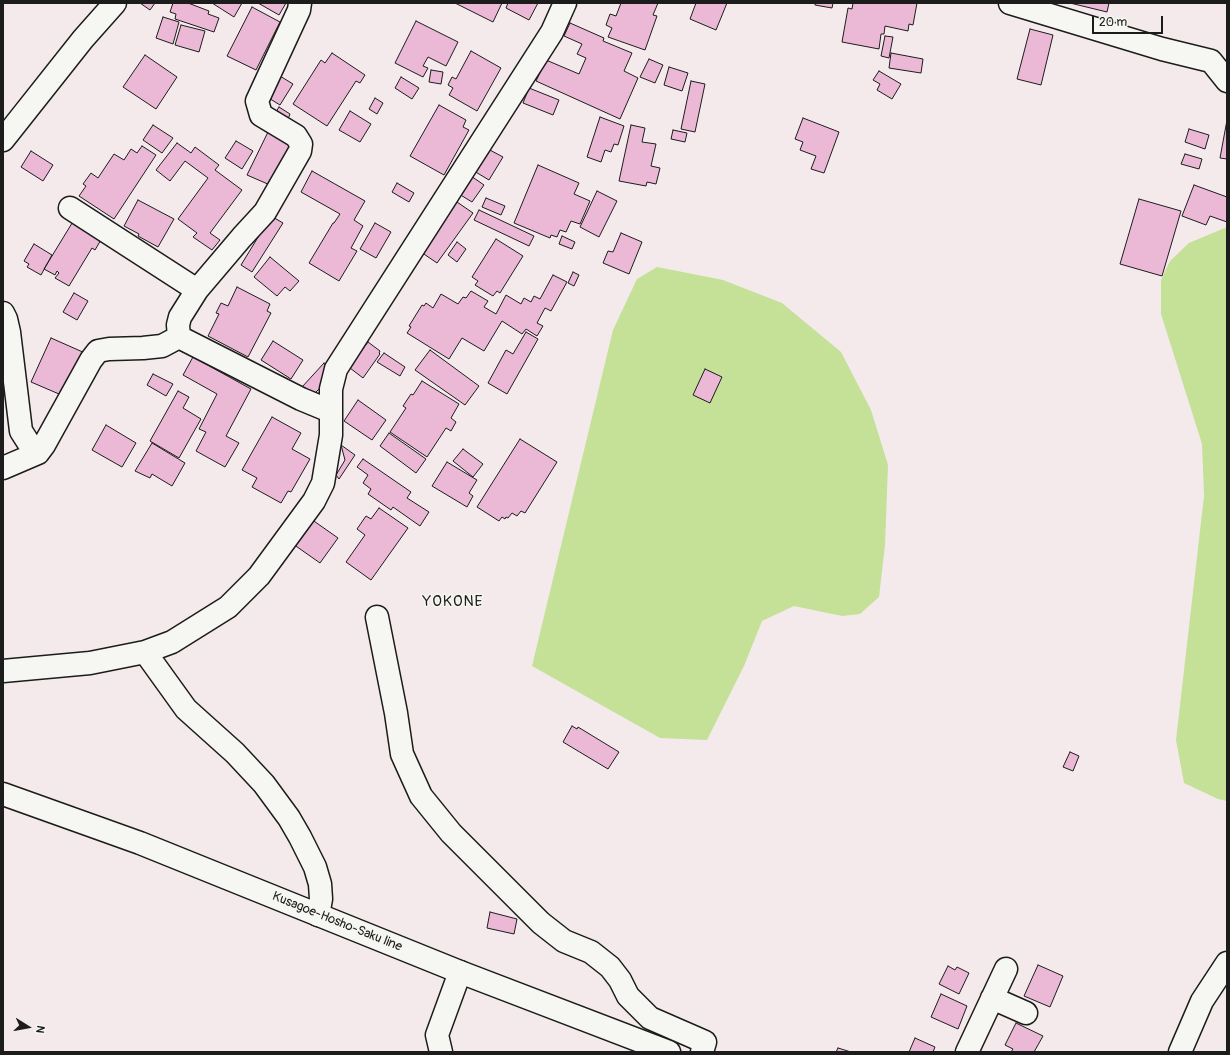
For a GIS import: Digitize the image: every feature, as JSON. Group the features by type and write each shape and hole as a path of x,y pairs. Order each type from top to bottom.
{"street":[{"path":"3,140 83,40 115,3"},
{"path":"179,337 178,325 180,317 197,290 265,212 300,151 301,144 296,136 261,115 257,101 299,10 300,3"},
{"path":"3,671 90,663 145,652 172,642 228,607 259,576 314,501 323,483 331,435 331,389 336,369 552,32 565,3"},
{"path":"1011,3 1162,49 1219,58 1227,81"},
{"path":"70,208 197,290"},
{"path":"3,314 6,319 9,332 21,431 38,453"},
{"path":"179,337 301,399 330,411"},
{"path":"3,468 38,453 44,445 91,360 98,351 162,346 179,337"},
{"path":"377,617 396,713 402,754 421,796 451,833 541,923 564,941 592,952 610,967 628,996 650,1018 705,1042 702,1052"},
{"path":"145,652 186,708 236,754 264,784 289,818 315,867 320,884 321,899 318,915"},
{"name":"Kusagoe-Hosho-Saku line","path":"3,794 140,844 460,972 670,1052"},
{"path":"1180,1052 1202,1001 1227,963"},
{"path":"967,1052 1006,969"},
{"path":"441,1052 437,1036 460,972"},
{"path":"992,998 1026,1013"}],"green space":[{"path":"1227,227 1227,801 1218,799 1184,783 1176,740 1204,496 1202,444 1161,314 1161,280 1170,261 1189,243"},
{"path":"657,267 723,280 782,303 841,352 871,410 888,465 885,545 879,597 860,614 842,616 794,606 762,621 744,666 707,740 660,738 532,666 613,330 637,279"}],"building":[{"path":"140,3 155,3 150,10"},
{"path":"173,3 188,3 209,11 208,14 219,18 214,32 175,19 176,14 170,12"},
{"path":"212,3 242,3 234,17"},
{"path":"258,3 286,3 279,15"},
{"path":"455,3 502,3 493,22"},
{"path":"508,3 538,3 529,20 506,8"},
{"path":"621,3 658,3 653,15 657,16 645,50 608,37 612,28 606,25 610,14 616,16"},
{"path":"696,3 727,3 716,30 690,19"},
{"path":"815,3 833,3 832,8 815,5"},
{"path":"853,3 917,3 913,25 909,24 908,31 885,26 884,34 881,34 879,49 842,42 848,8 852,9"},
{"path":"1070,3 1109,3 1107,12"},
{"path":"252,7 280,22 256,70 227,56"},
{"path":"163,17 179,22 173,44 156,38"},
{"path":"416,21 458,42 446,66 428,57 423,66 428,68 423,77 395,63"},
{"path":"570,23 604,38 603,41 632,53 624,71 638,78 620,119 536,81 546,60 579,74 586,58 577,54 582,44 564,36"},
{"path":"181,25 205,31 199,52 175,45"},
{"path":"1030,29 1053,35 1041,85 1017,79"},
{"path":"885,36 893,37 889,58 881,56"},
{"path":"471,51 501,68 477,111 449,95 453,88 448,85 452,77 456,79"},
{"path":"332,53 365,75 360,83 356,81 327,126 293,104 321,60 325,63"},
{"path":"891,53 923,59 921,73 889,68"},
{"path":"145,55 177,77 156,109 123,87"},
{"path":"649,59 663,65 655,83 640,77"},
{"path":"669,67 688,73 682,91 664,85"},
{"path":"431,70 443,72 441,84 429,82"},
{"path":"879,71 901,84 892,99 877,90 880,84 873,80"},
{"path":"280,76 293,84 280,105 267,97"},
{"path":"401,77 419,88 412,99 395,88"},
{"path":"691,81 705,84 695,132 681,129"},
{"path":"529,88 559,100 553,115 523,103"},
{"path":"375,98 383,103 377,114 369,109"},
{"path":"439,105 466,120 463,127 469,130 444,175 410,156"},
{"path":"279,107 290,114 288,119 276,112"},
{"path":"350,111 371,124 360,142 339,130"},
{"path":"600,117 624,126 618,145 614,144 611,152 605,150 601,162 587,157"},
{"path":"803,118 839,132 824,173 811,169 816,156 800,150 803,142 795,139"},
{"path":"1227,120 1227,159 1220,158"},
{"path":"153,125 173,138 162,153 143,140"},
{"path":"631,125 645,128 642,142 656,144 651,166 660,168 656,184 647,182 646,186 619,181"},
{"path":"1189,129 1209,135 1205,149 1185,142"},
{"path":"673,130 687,133 685,142 671,139"},
{"path":"268,132 291,143 270,185 247,175"},
{"path":"236,141 253,151 242,169 225,158"},
{"path":"177,143 191,153 195,147 219,165 215,170 242,190 210,233 220,240 212,250 193,237 197,233 178,219 208,178 185,161 170,181 156,170"},
{"path":"142,146 156,155 114,219 79,196 86,186 83,184 91,173 98,178 114,154 124,160 131,149 137,153"},
{"path":"488,149 503,157 489,180 474,171"},
{"path":"31,151 53,165 43,181 21,167"},
{"path":"1185,154 1202,159 1199,169 1181,164"},
{"path":"538,165 579,183 574,194 590,201 580,224 571,221 566,232 560,230 557,237 551,235 550,238 514,223"},
{"path":"312,171 365,201 354,220 363,226 351,248 357,251 339,281 309,263 340,214 301,192"},
{"path":"471,176 484,185 472,202 459,194"},
{"path":"397,183 414,193 409,202 392,192"},
{"path":"1194,185 1227,197 1227,222 1210,216 1206,225 1182,216"},
{"path":"597,191 617,201 599,237 580,227"},
{"path":"486,198 505,206 501,215 482,207"},
{"path":"1139,199 1181,211 1162,276 1120,264"},
{"path":"138,200 174,219 158,247 124,226"},
{"path":"457,202 473,213 437,263 421,252"},
{"path":"479,210 534,236 529,246 474,220"},
{"path":"77,215 105,233 95,250 92,248 69,286 55,278 59,273 57,271 55,275 44,269"},
{"path":"271,216 283,223 252,272 241,265"},
{"path":"375,223 391,232 376,258 360,249"},
{"path":"621,233 642,242 629,274 603,263 608,251 613,252"},
{"path":"562,236 575,242 572,249 559,244"},
{"path":"496,239 523,256 500,293 497,291 493,296 475,285 478,281 472,277"},
{"path":"457,242 466,249 457,262 448,255"},
{"path":"34,244 52,255 41,275 27,267 29,264 24,261"},
{"path":"270,257 299,281 290,291 285,287 277,296 254,277"},
{"path":"573,272 579,275 574,286 568,283"},
{"path":"553,275 567,282 551,311 545,308 537,323 543,326 537,336 526,329 522,334 502,321 484,351 462,338 449,359 407,333 411,327 409,326 422,305 424,306 426,303 433,308 441,294 458,304 463,297 466,298 471,291 488,301 484,307 496,314 506,295 521,304 524,298 531,302 534,296 540,299"},
{"path":"237,287 270,304 267,311 271,313 248,357 208,336 219,314 216,313 221,303 228,306"},
{"path":"74,293 88,301 77,320 63,312"},
{"path":"526,332 538,339 507,394 488,383 506,350 513,354"},
{"path":"51,338 85,353 66,397 31,382"},
{"path":"273,341 303,360 291,379 261,360"},
{"path":"368,342 380,351 380,354 363,378 350,368 352,365 351,364"},
{"path":"430,350 479,386 465,405 415,370"},
{"path":"384,353 405,367 400,376 377,362"},
{"path":"193,357 251,389 226,436 239,443 225,467 196,451 206,432 199,429 217,394 183,375"},
{"path":"324,363 328,371 323,385 313,395 302,387"},
{"path":"705,369 722,377 710,403 693,395"},
{"path":"153,374 173,384 166,396 147,385"},
{"path":"422,381 459,404 451,418 456,422 451,431 446,428 427,457 390,432 406,408 403,406 411,394 413,395"},
{"path":"178,391 189,397 183,408 201,419 179,458 150,441"},
{"path":"358,400 386,420 372,440 344,421"},
{"path":"272,417 301,433 292,449 310,459 291,492 288,491 281,503 252,487 257,478 242,470"},
{"path":"106,425 136,443 122,467 92,450"},
{"path":"389,433 426,459 416,473 380,446"},
{"path":"520,439 557,462 525,513 521,511 517,516 512,513 508,518 506,517 505,519 502,517 499,521 477,507"},
{"path":"152,443 185,463 172,486 152,474 150,478 135,471"},
{"path":"341,445 355,455 339,479 336,475 345,460"},
{"path":"463,449 483,464 473,477 453,461"},
{"path":"363,459 411,492 407,498 429,512 420,526 393,507 391,510 368,494 371,489 363,483 368,475 357,467"},
{"path":"447,462 477,480 469,493 473,496 467,507 432,486"},
{"path":"379,508 408,528 371,580 346,562 365,535 357,529 366,516 371,519"},
{"path":"311,519 338,538 320,563 293,544"},
{"path":"572,726 577,729 578,727 619,752 608,769 563,742"},
{"path":"1070,752 1079,756 1073,771 1063,767"},
{"path":"490,912 517,919 514,934 487,928"},
{"path":"1038,965 1063,976 1050,1007 1024,996"},
{"path":"948,966 955,970 957,967 969,973 959,994 939,984"},
{"path":"941,994 967,1006 958,1029 931,1017"},
{"path":"1016,1023 1043,1036 1034,1052 1011,1052 1013,1049 1005,1045"},
{"path":"915,1038 935,1047 933,1052 909,1052"},
{"path":"838,1048 851,1052 836,1052"}],"district":[{"name":"YOKONE","path":"453,602"}]}
